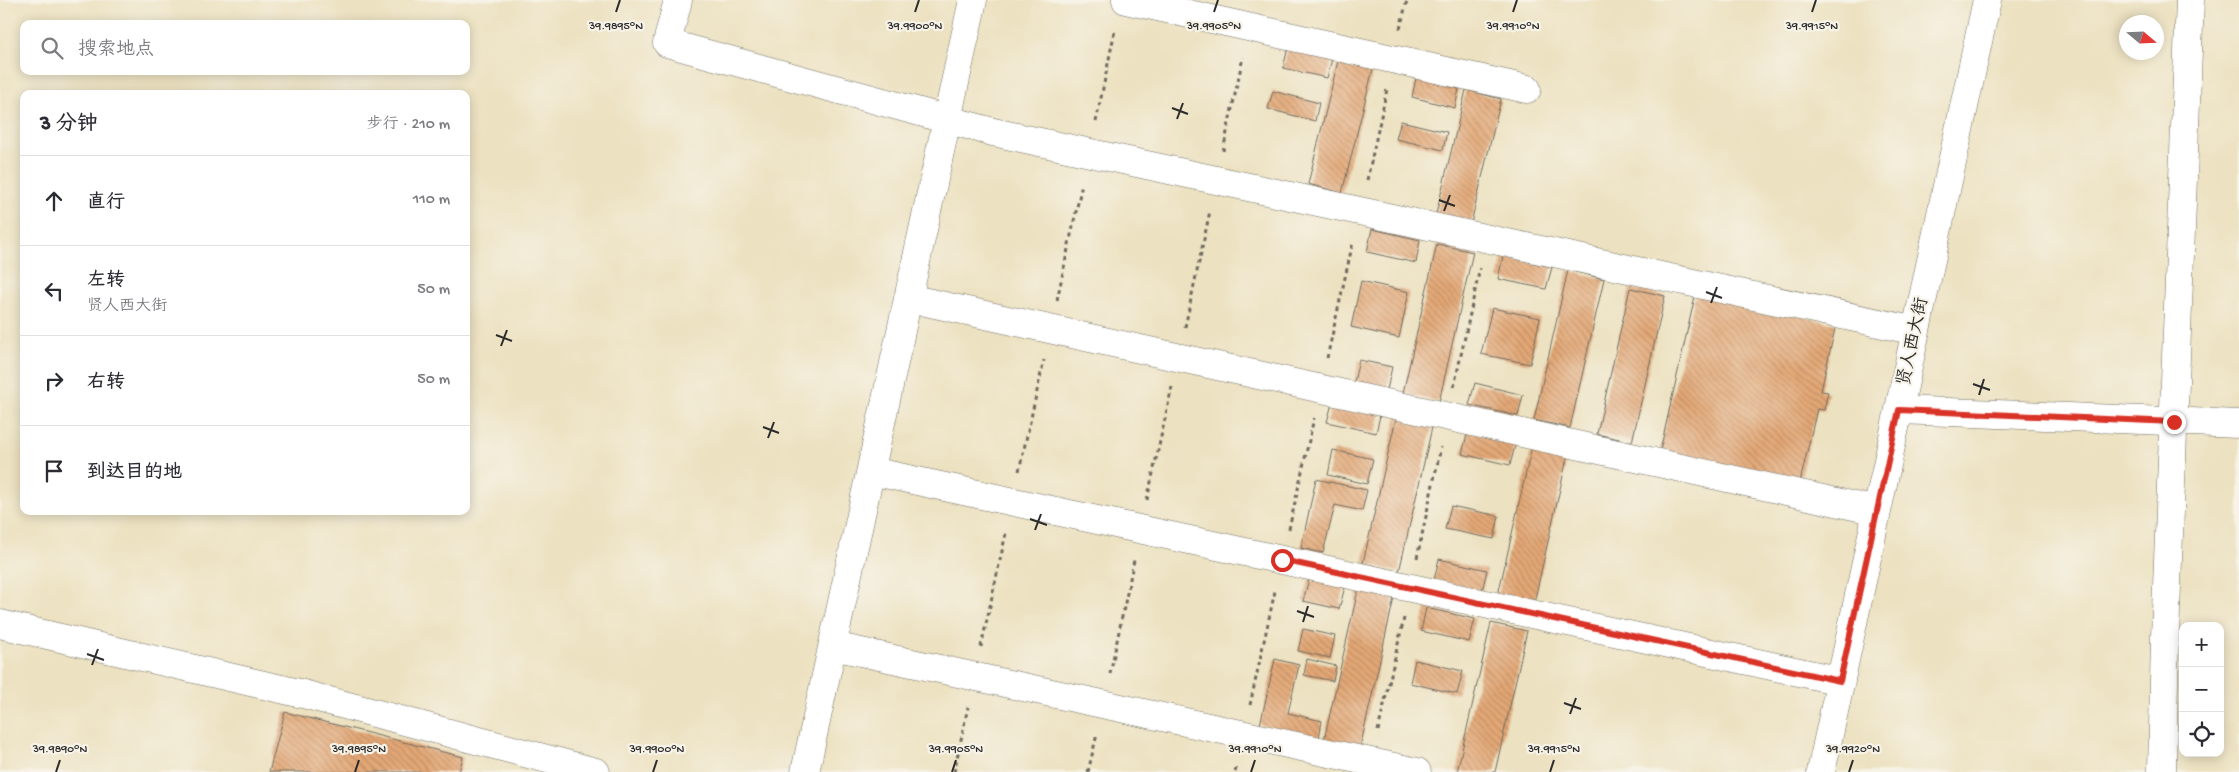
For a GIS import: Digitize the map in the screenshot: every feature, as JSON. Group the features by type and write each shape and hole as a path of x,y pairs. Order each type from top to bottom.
{"street":[{"path":"678,0 667,43 947,120 993,132 1916,332"},
{"path":"805,772 973,0"},
{"path":"1126,0 1527,89"},
{"name":"贤人西大街","path":"1821,772 1987,0"},
{"path":"2162,772 2190,0"},
{"path":"908,298 1877,511"},
{"path":"1899,410 2239,424"},
{"path":"871,471 1840,681"},
{"path":"0,624 303,694 596,772"},
{"path":"833,646 1417,772"}],"path":[{"path":"954,772 1116,29"},
{"path":"1372,762 1486,238"}],"building":[{"path":"1288,48 1332,59 1327,78 1283,68"},
{"path":"1338,61 1373,69 1342,193 1308,184"},
{"path":"1416,78 1459,89 1455,108 1412,97"},
{"path":"1466,90 1501,99 1471,223 1436,214"},
{"path":"1273,91 1319,103 1315,121 1268,109"},
{"path":"1401,121 1447,132 1443,150 1396,139"},
{"path":"1372,229 1420,240 1416,263 1367,252"},
{"path":"1437,244 1473,252 1439,402 1403,393"},
{"path":"1503,256 1552,267 1546,289 1498,279"},
{"path":"1568,270 1604,279 1570,428 1534,420"},
{"path":"1361,281 1409,292 1399,338 1351,327"},
{"path":"1630,288 1665,296 1632,442 1597,434"},
{"path":"1696,292 1836,324 1821,391 1828,392 1824,410 1817,409 1800,482 1660,451"},
{"path":"1492,308 1540,318 1530,364 1481,354"},
{"path":"1359,360 1392,367 1387,390 1354,382"},
{"path":"1475,383 1523,395 1518,416 1469,405"},
{"path":"1333,400 1381,411 1376,433 1327,422"},
{"path":"1397,414 1433,423 1399,572 1363,563"},
{"path":"1468,431 1516,442 1510,465 1462,454"},
{"path":"1532,446 1568,454 1534,603 1498,595"},
{"path":"1333,450 1373,459 1367,484 1328,475"},
{"path":"1316,479 1367,490 1362,511 1335,505 1323,553 1301,548"},
{"path":"1451,506 1499,516 1494,539 1445,529"},
{"path":"1439,559 1487,570 1482,591 1434,580"},
{"path":"1309,579 1345,587 1339,609 1303,601"},
{"path":"1358,590 1394,598 1360,748 1324,740"},
{"path":"1426,608 1475,619 1469,642 1421,631"},
{"path":"1491,623 1527,631 1495,772 1457,772"},
{"path":"1303,629 1335,636 1330,658 1298,651"},
{"path":"1275,659 1299,665 1288,713 1322,721 1319,738 1260,725"},
{"path":"1307,659 1336,666 1333,681 1304,675"},
{"path":"1415,660 1463,671 1457,694 1410,683"},
{"path":"285,712 463,757 459,772 269,772"}],"route":[{"path":"1282,560 1840,681 1899,410 2174,422"}]}
